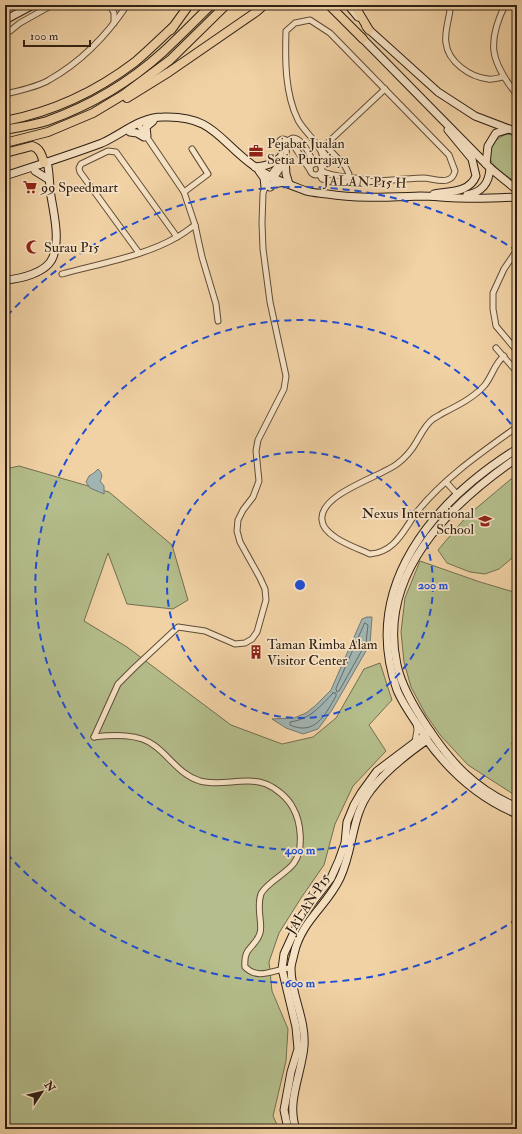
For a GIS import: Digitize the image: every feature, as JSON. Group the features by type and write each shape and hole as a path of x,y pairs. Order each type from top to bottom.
{"main road":[{"path":"103,95 156,48 189,5"},
{"path":"5,130 46,121 76,109 103,95 139,72 162,53 211,5"},
{"path":"93,113 124,95 170,60 226,5"},
{"path":"5,143 48,132 132,96 265,5"},
{"path":"329,5 363,39"},
{"path":"354,5 369,30"},
{"path":"5,121 21,118 52,108 75,98 102,83 135,62 173,27"},
{"path":"5,153 32,146 36,147 47,164"}],"street":[{"path":"5,7 9,5"},
{"path":"5,34 52,5"},
{"path":"110,5 114,13 114,24"},
{"path":"5,94 48,81 89,51 114,24 127,5"},
{"path":"335,5 363,39 438,116 488,166 517,190"},
{"path":"348,5 369,30 438,92 475,116 517,132"},
{"path":"452,5 446,43 450,55 458,65 480,78 489,80 503,77"},
{"path":"505,5 499,17 494,37 495,59 503,77 517,95"},
{"path":"5,20 31,6 33,16"},
{"path":"114,13 118,14 123,11"},
{"path":"285,145 291,144 294,146 313,175 319,168 326,163 328,158 302,128 290,103 285,53 286,31 295,23 310,20 330,33 449,154 455,171 453,176 447,180 423,178 343,182 328,181 322,179 319,168 305,146 298,140 293,138 285,145"},
{"path":"321,149 385,89"},
{"path":"420,196 465,188 470,186 476,176 472,159 448,131 438,116"},
{"name":"JALAN P15 H","path":"5,177 105,145 130,132 149,119 161,117 183,117 201,122 215,130 238,154 272,177 308,191 345,197 517,197"},
{"name":"JALAN P15 H","path":"5,177 35,171 47,164 104,142 152,121 183,117"},
{"path":"146,136 146,127 152,121"},
{"path":"138,126 146,136 156,154 163,161 184,192 195,225 202,257 216,304 218,321"},
{"name":"JALAN P15 H","path":"450,198 479,192 486,186 488,146 496,133 509,129"},
{"path":"130,132 146,136"},
{"path":"267,187 264,178 256,167 274,163 283,158 287,152 285,145"},
{"path":"326,145 344,166 349,174 347,177"},
{"path":"184,192 208,174 192,149"},
{"path":"139,253 80,172 80,164 108,152 116,152 177,237"},
{"path":"283,158 282,168 272,177 263,200 262,229 274,324 286,376 284,389 258,440 256,451 259,481 253,497 243,510 238,520 237,531 240,542 265,589 266,600 257,632 252,639 245,643 235,644 205,631 178,627 118,684 94,737 112,735 135,737 146,740 155,746 180,771 194,779 209,783 253,780 267,785 280,793 293,807 297,818 300,840 298,854 294,863 261,892 258,905 261,932 246,951 244,958 245,967 250,972 262,975 291,968 305,1038 303,1056 292,1103 294,1124 296,1129"},
{"path":"267,187 273,184 286,183 283,158"},
{"path":"6,279 30,275 40,270 53,258 56,222 48,179 47,164"},
{"path":"310,170 311,166 319,168 330,174 369,181"},
{"path":"344,166 349,169 355,178"},
{"path":"35,171 48,179"},
{"path":"62,274 139,253 177,237 195,225"},
{"path":"517,250 504,269 493,292 493,309 496,326 517,351"},
{"path":"496,348 517,372"},
{"path":"504,356 498,361 485,385 475,394 432,420 407,455 397,464 384,472 354,486 329,503 323,512 322,520 324,527 329,534 370,554 387,549 394,544 422,506 446,482 490,446 517,427"},
{"path":"517,449 457,494 443,507 426,528 392,593 388,615 387,643 391,670 398,691 416,723 468,778 496,801 517,807"},
{"path":"516,459 451,512 410,558 395,615 394,651 405,689 429,736 433,748 462,778 517,814"},
{"path":"446,482 457,494"},
{"path":"416,723 416,744 433,748"},
{"name":"JALAN P15","path":"282,969 284,954 301,917 331,878 339,860 345,843 347,822 360,793 377,771 429,736"},
{"name":"JALAN P15","path":"291,968 296,942 305,926 340,878 349,853 360,807 370,790 416,744"},
{"path":"282,969 296,1028 298,1049 291,1072 284,1110 288,1129"}],"green space":[{"path":"507,134 517,136 517,183 496,168 489,155 491,146 502,136"},
{"path":"19,466 109,492 172,545 188,600 173,609 127,604 108,553 84,621 127,647 231,725 282,744 313,737 336,718 364,669 380,663 392,700 369,725 386,751 353,786 335,824 324,865 279,933 269,962 272,991 288,1029 286,1061 273,1116 279,1129 5,1129 5,469"},
{"name":"Nexus International School","path":"517,477 517,554 499,569 485,574 470,572 447,563 438,550 467,516 511,479"},
{"path":"420,561 517,593 517,795 513,794 468,765 441,736 426,715 411,687 404,662 401,632 405,598"}],"water":[{"path":"98,469 102,475 100,481 104,486 104,494 90,488 86,482 89,476"},
{"path":"372,617 370,644 332,710 318,729 303,734 286,728 272,719 294,718 306,713 331,690 362,619"}],"place":[{"name":"Pejabat Jualan Setia Putrajaya","path":"256,151"},
{"name":"99 Speedmart","path":"30,187"},
{"name":"Surau P15","path":"33,247"},
{"name":"Nexus International School","path":"485,521"},
{"name":"Taman Rimba Alam Visitor Center","path":"256,652"}]}
